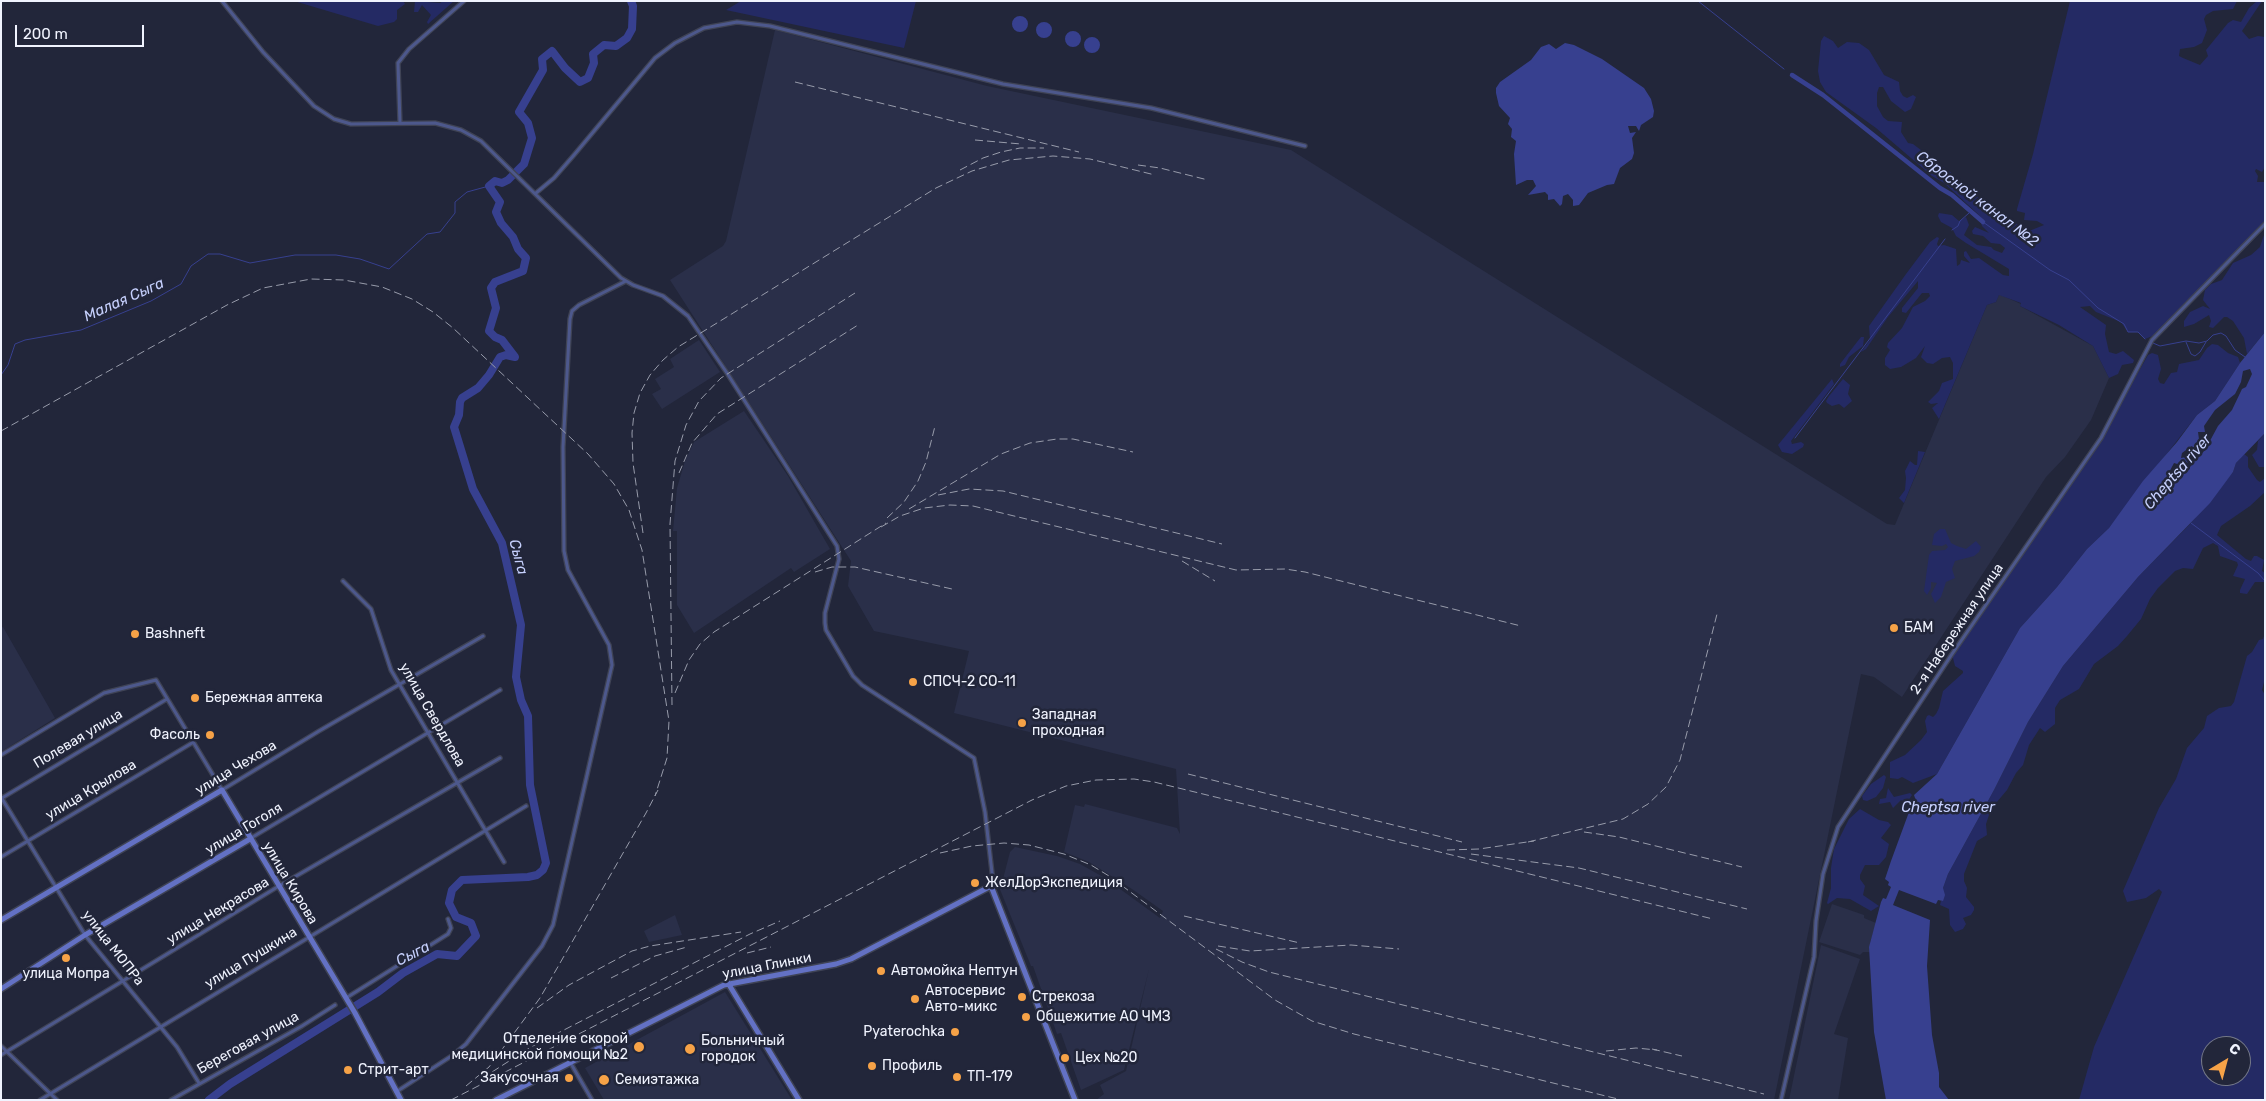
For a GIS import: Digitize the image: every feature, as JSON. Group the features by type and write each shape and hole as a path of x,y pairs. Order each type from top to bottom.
{"street":[{"path":"222,1 263,52 314,106 334,119 351,124 436,123 462,130 481,141 626,280 663,296 688,316 727,373 837,546 839,562 825,613 825,623 826,630 853,676 862,685 974,758 985,812 993,881 991,886 1076,1100"},
{"path":"400,123 398,63 409,49 464,1"},
{"path":"536,193 554,178 656,58 675,43 704,28 737,22 770,26 1003,84 1151,108 1305,146"},
{"name":"2-я Набережная улица","path":"1781,1100 1814,957 1816,921 1823,874 1838,827 1952,654 2101,438 2152,340 2265,224"},
{"path":"396,1092 453,1055 466,1044 542,946 553,925 612,665 609,645 568,570 564,551 563,447 570,319 572,311 579,305 626,280"},
{"name":"улица Свердлова","path":"343,580 371,609 391,670 504,862"},
{"name":"улица Чехова","path":"1,920 483,636"},
{"name":"улица Кирова","path":"1,755 104,693 156,680 192,743 356,1013 401,1100"},
{"name":"улица Гоголя","path":"1,989 86,935 500,690"},
{"name":"Полевая улица","path":"2,798 167,699"},
{"name":"улица Крылова","path":"1,857 192,743"},
{"name":"улица Некрасова","path":"1,1055 279,886 500,758"},
{"name":"улица МОПРа","path":"2,798 86,935 161,1026 199,1083"},
{"name":"улица Пушкина","path":"40,1100 526,806"},
{"name":"улица Глинки","path":"496,1100 728,983 836,964 851,959 991,886"},
{"path":"346,998 448,934 451,928 448,919"},
{"path":"728,983 799,1100"},
{"name":"Береговая улица","path":"171,1100 302,1026 335,1005"},
{"path":"1,1046 58,1100"},
{"path":"570,1062 592,1100"}],"shaded area":[{"path":"294,1 403,1 405,4 397,10 397,19 394,22 378,26"},
{"path":"415,1 440,3 443,1 454,1 428,24 427,22 431,15 422,5 418,12 414,12"},
{"path":"741,1 916,1 904,48 726,10"},
{"path":"2070,1 2237,1 2233,9 2213,11 2206,15 2204,19 2207,30 2202,43 2194,47 2180,49 2179,56 2200,65 2208,56 2206,50 2228,23 2233,20 2241,22 2249,8 2257,1 2262,1 2242,31 2249,39 2258,36 2265,37 2265,167 2262,172 2256,169 2255,171 2258,176 2257,182 2265,182 2265,224 2155,335 2145,339 2138,332 2128,332 2121,322 2096,312 2090,306 2080,307 2106,325 2105,334 2109,352 2116,354 2123,351 2134,360 2133,363 2122,365 2118,374 2109,378 2093,346 2059,325 2020,306 2021,303 1999,295 1996,302 1987,305 1939,419 1932,408 1938,403 1931,404 1928,402 1939,391 1942,383 1953,379 1953,363 1950,357 1942,358 1933,364 1927,363 1921,357 1925,346 1916,358 1901,367 1890,369 1885,365 1885,358 1890,350 1887,347 1888,343 1902,328 1913,307 1925,301 1930,296 1929,293 1922,293 1906,313 1902,312 1902,308 1918,288 1918,281 1888,317 1866,349 1861,352 1870,340 1869,326 1930,242 1937,237 1939,238 1938,246 1944,245 1956,249 1957,266 1961,260 1970,263 1964,256 1966,251 1971,259 1979,258 2003,275 2009,276 2009,269 1956,236 1952,228 1941,222 1938,216 1939,213 1952,215 1959,221 1966,217 1969,225 1964,235 1977,245 1991,247 2002,253 2005,248 2000,244 1991,243 1983,236 1973,234 1972,231 1975,227 1989,233 1982,226 1981,223 1984,221 1978,214 1944,183 1932,176 1876,128 1826,92 1820,82 1818,71 1821,41 1824,36 1833,41 1838,48 1847,42 1859,43 1869,50 1884,75 1899,82 1900,91 1903,96 1907,98 1913,95 1916,97 1911,109 1905,112 1891,101 1883,87 1879,87 1877,106 1883,117 1888,121 1902,122 1901,132 1908,143 1913,144 1954,175 1991,209 2029,231 2044,225 2037,221 2024,220 2025,213 2017,211 2017,209 2033,154"},
{"path":"775,30 987,86 1291,150 1887,524 1895,525 1987,305 1996,302 1999,294 2021,304 2020,306 2093,346 2109,378 2091,420 2065,457 2046,477 1902,697 1874,677 1861,674 1774,1100 1096,1100 1104,1094 1100,1085 1126,1071 1149,969 1124,1070 1081,1090 1061,1033 1057,1034 1033,966 1031,966 999,887 1004,885 1003,879 1010,852 1015,847 1057,856 1080,864 1105,878 1160,918 1163,911 1132,889 1089,862 1064,852 1075,805 1084,807 1085,804 1177,828 1180,834 1176,769 954,713 969,651 874,631 848,586 851,561 670,280 723,246 726,241"},
{"path":"2265,232 2265,332 2247,354 2244,338 2233,321 2227,317 2224,317 2213,328 2209,327 2211,321 2209,315 2194,324 2184,327 2184,321 2190,312 2203,306 2210,309 2203,300 2205,290 2211,284 2222,280 2233,263 2251,255 2260,247"},
{"path":"1861,337 1864,337 1863,346 1849,357 1845,365 1840,367 1840,364"},
{"path":"699,340 720,372 662,409 652,394 661,389 655,379 674,367 670,359"},
{"path":"2212,344 2218,345 2228,353 2238,357 2240,363 2215,401 2197,415 2109,528 2087,549 2057,587 2020,628 1937,774 1913,783 1902,777 1898,779 1890,778 1890,762 1905,755 1921,740 1927,732 1925,721 1927,716 1933,717 1936,714 1943,691 1963,673 1963,671 1955,666 1952,654 2101,438 2148,355 2152,353 2158,355 2161,369 2158,379 2160,383 2164,384 2171,373 2177,372 2179,364 2199,360"},
{"path":"1832,379 1834,384 1791,441 1792,444 1801,442 1804,444 1803,447 1792,454 1782,452 1778,445"},
{"path":"1843,379 1850,385 1848,394 1852,401 1844,408 1839,404 1832,406 1826,401"},
{"path":"744,411 788,476 830,549 794,572 791,568 694,633 677,605 677,531 673,531 677,488 685,461 694,442"},
{"path":"2265,433 2265,467 2259,467 2252,455 2257,450 2258,441"},
{"path":"1918,451 1925,452 1904,503 1899,498 1905,490 1905,471 1910,461 1917,465"},
{"path":"2244,454 2248,457 2248,467 2257,480 2260,482 2265,478 2265,492 2250,506 2221,526 2217,535 2246,559 2251,561 2254,556 2257,556 2264,560 2262,571 2265,573 2265,582 2255,582 2247,594 2240,593 2245,579 2233,576 2238,565 2237,562 2220,556 2218,546 2213,543 2203,548 2193,569 2183,568 2175,571 2158,588 2150,599 2141,619 2127,636 2118,646 2094,664 2079,689 2060,700 2055,708 2055,724 2045,732 2040,728 2029,745 2023,765 2016,773 2007,790 1991,809 1986,824 1987,835 1977,841 1964,874 1967,888 1966,897 1974,907 1974,910 1971,915 1963,918 1966,924 1963,929 1955,932 1950,925 1949,909 1940,905 1941,901 1943,901 1943,888 1948,874 1994,790 2028,722 2063,666 2138,577 2191,523 2233,472 2236,463"},
{"path":"1940,529 1945,529 1951,543 1957,546 1966,549 1976,541 1981,547 1974,556 1955,561 1952,569 1955,578 1946,582 1941,597 1935,603 1931,594 1937,583 1931,582 1931,588 1927,595 1924,591 1929,555 1932,551 1945,550 1948,547 1946,544 1942,546 1932,545 1934,534"},
{"path":"3,627 55,718 1,752 1,628"},
{"path":"2265,633 2265,678 2262,690 2265,695 2265,1100 2079,1100 2094,1047 2162,892 2159,889 2146,898 2127,902 2123,891 2159,808 2176,779 2187,748 2204,728 2207,716 2219,708 2231,706 2234,702 2247,656 2252,652 2259,640 2263,639"},
{"path":"1884,775 1886,777 1883,788 1876,797 1867,801 1863,800 1862,796 1871,784"},
{"path":"1888,788 1894,797 1910,793 1912,795 1906,804 1901,800 1893,808 1890,802 1879,804 1880,799 1886,798"},
{"path":"1860,809 1891,825 1881,838 1889,844 1886,857 1879,865 1865,865 1860,875 1860,879 1865,886 1863,895 1879,906 1871,911 1850,899 1837,898 1827,903 1831,888 1831,868 1834,849 1849,819"},
{"path":"1832,904 1864,915 1864,918 1876,923 1870,943 1870,952 1863,952 1860,955 1819,942"},
{"path":"675,915 682,935 649,942 644,931"},
{"path":"1821,945 1860,959 1834,1034 1848,1038 1838,1100 1789,1100"},
{"name":"Больничный городок","path":"725,992 792,1100 604,1100 585,1068"}],"water":[{"path":"1020,16 1028,24 1020,32 1012,24"},
{"path":"1044,22 1050,24 1052,30 1050,36 1044,38 1038,36 1036,30 1038,24"},
{"path":"1073,31 1081,39 1073,47 1065,39"},
{"path":"1092,37 1100,45 1092,53 1084,45"},
{"path":"1565,43 1574,45 1602,59 1644,88 1651,99 1654,111 1653,117 1641,125 1639,131 1636,126 1628,126 1630,133 1636,132 1632,138 1634,153 1632,159 1620,168 1614,184 1588,193 1579,205 1573,206 1573,200 1568,194 1563,196 1560,206 1554,199 1548,200 1548,195 1545,192 1528,195 1536,186 1533,180 1527,180 1516,185 1514,154 1516,141 1511,137 1512,129 1508,124 1510,118 1499,106 1496,93 1496,88 1500,82 1531,60 1541,47 1549,44 1556,49"},
{"name":"Cheptsa river","path":"2265,332 2265,433 2236,463 2233,472 2210,503 2138,577 2063,666 2028,722 1994,790 1948,874 1943,888 1945,895 1943,901 1938,900 1936,904 1899,890 1893,905 1930,920 1927,966 1932,1035 1939,1073 1939,1087 1949,1100 1886,1100 1874,1032 1869,947 1881,902 1883,898 1886,899 1891,887 1885,879 1891,861 1909,812 1917,804 1914,795 1937,774 2020,628 2057,587 2087,549 2109,528 2143,481 2177,442 2197,415 2215,401 2240,363","holes":["2250,369 2252,374 2246,387 2242,389 2232,410 2218,426 2205,450 2197,459 2188,460 2186,457 2181,458 2182,453 2190,447 2192,446 2195,450 2200,447 2198,432 2205,432 2204,426 2215,410 2235,394 2241,382 2243,371","2188,462 2193,463 2188,470 2180,476 2164,482 2174,463 2184,466"]}],"waterway":[{"name":"Сыга","path":"209,1100 230,1084 378,992 403,973 437,954 457,956 476,936 471,923 456,917 449,903 452,890 462,880 528,877 537,875 543,870 546,863 530,785 528,716 521,700 516,677 521,625 502,543 473,489 454,427 459,415 462,398 478,388 500,357 506,355 515,357 502,340 495,337 489,331 496,308 491,288 495,282 523,271 526,258 518,249 513,237 501,223 496,212 500,202 489,186 495,181 502,183 508,180 524,164 532,138 528,123 519,112 543,70 542,59 552,51 565,68 580,82 588,78 594,63 593,54 604,45 616,46 627,38 632,29 633,6 631,1"},
{"name":"Сбросной канал №2","path":"1698,1 1784,69"},
{"name":"Сбросной канал №2","path":"1792,75 1823,95 1940,188 1952,195 1983,222"},
{"name":"Малая Сыга","path":"1,375 8,365 15,344 25,340 81,330 151,301 181,284 191,266 208,254 220,254 250,263 295,255 336,255 360,259 389,269 427,234 440,232 455,213 455,202 467,192 489,186"},
{"path":"1952,230 1969,213"},
{"name":"Сбросной канал №2","path":"1983,222 2050,270 2069,280 2098,308 2124,324 2128,332 2138,332 2145,339"},
{"path":"1795,438 1945,239"},
{"name":"Сбросной канал №2","path":"2153,343 2160,346 2186,341 2199,343 2221,333 2226,336 2235,350 2245,357"},
{"name":"Сбросной канал №2","path":"2186,342 2191,354 2195,356 2206,342"},
{"path":"2191,523 2258,573 2265,581"}],"railway":[{"path":"795,82 1079,152"},
{"path":"975,140 1021,144"},
{"path":"960,170 983,158 1001,152 1020,148 1044,148"},
{"path":"643,533 633,463 632,433 634,413 640,393 650,375 678,347 936,188 972,171 1009,160 1053,156 1090,159 1155,175"},
{"path":"1138,165 1160,168 1208,180"},
{"path":"1,431 227,305 263,288 311,279 344,280 382,287 412,299 433,312 453,328 588,454 614,484 629,510 642,550 669,721 667,758 655,796"},
{"path":"672,705 670,524 675,461 686,425 699,401 721,378 855,293"},
{"path":"679,473 692,443 717,414 858,325"},
{"path":"887,518 904,502 918,481 926,462 935,426"},
{"path":"909,509 1001,454 1030,443 1073,439 1133,452"},
{"path":"938,495 969,489 1003,491 1222,544"},
{"path":"881,527 900,516 924,508 950,505 973,506 1236,570 1285,569 1305,572 1521,626"},
{"path":"675,693 689,660 700,644 714,632 886,523"},
{"path":"1182,561 1215,581"},
{"path":"815,572 832,567 855,567 952,589"},
{"path":"1528,842 1623,819 1648,804 1666,787 1680,760 1717,614"},
{"path":"1188,774 1462,842"},
{"path":"451,1100 1032,800 1066,786 1096,780 1134,779 1154,782 1713,919"},
{"path":"466,1086 489,1067 540,998 658,790"},
{"path":"1584,832 1619,837 1742,867"},
{"path":"1447,850 1479,849 1534,841"},
{"path":"940,853 972,846 1004,843 1029,845 1064,854 1091,865 1109,876 1275,1000 1312,1021 1354,1034 1622,1100"},
{"path":"1471,854 1579,868 1747,909"},
{"path":"1184,916 1300,943"},
{"path":"492,1072 531,1047 750,934 780,921"},
{"path":"537,1008 569,985 632,951 650,946 741,932"},
{"path":"1218,946 1250,951 1351,945 1399,949"},
{"path":"611,978 655,956 687,947"},
{"path":"747,953 771,947"},
{"path":"1216,949 1242,962 1269,972 1764,1094"},
{"path":"1606,1051 1636,1048 1657,1050"},
{"path":"1652,1049 1682,1056"}],"place":[{"name":"БАМ","path":"1894,628"},
{"name":"Bashneft","path":"135,634"},
{"name":"СПСЧ-2 СО-11","path":"913,682"},
{"name":"Бережная аптека","path":"195,698"},
{"name":"Западная проходная","path":"1022,723"},
{"name":"Фасоль","path":"210,735"},
{"name":"ЖелДорЭкспедиция","path":"975,883"},
{"name":"улица Мопра","path":"66,958"},
{"name":"Автомойка Нептун","path":"881,971"},
{"name":"Стрекоза","path":"1022,997"},
{"name":"Автосервис Авто-микс","path":"915,999"},
{"name":"Общежитие АО ЧМЗ","path":"1026,1017"},
{"name":"Pyaterochka","path":"955,1032"},
{"name":"Отделение скорой медицинской помощи №2","path":"639,1047"},
{"name":"Больничный городок","path":"690,1049"},
{"name":"Цех №20","path":"1065,1058"},
{"name":"Профиль","path":"872,1066"},
{"name":"Стрит-арт","path":"348,1070"},
{"name":"ТП-179","path":"957,1077"},
{"name":"Закусочная","path":"569,1078"},
{"name":"Семиэтажка","path":"604,1080"}]}
